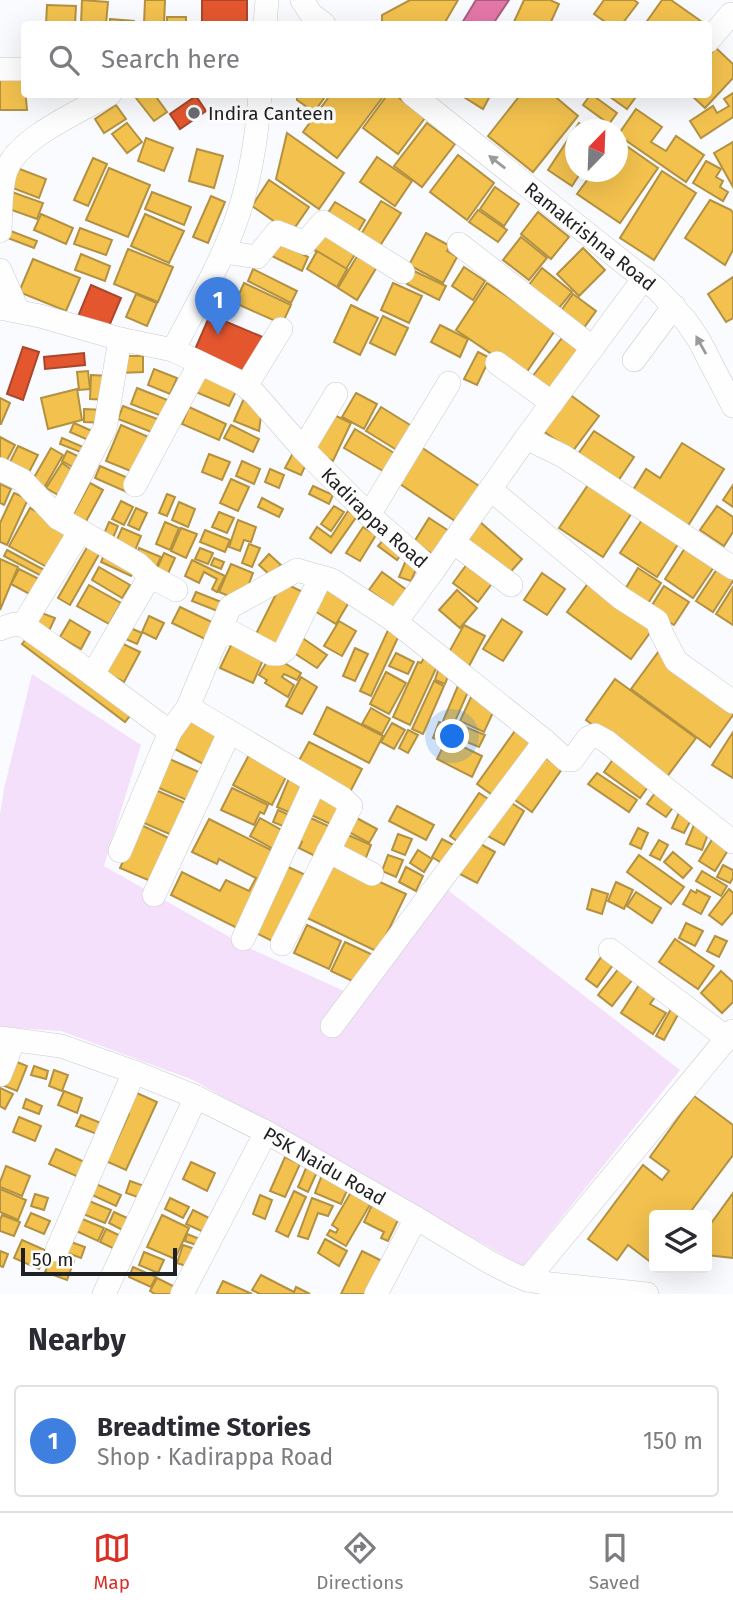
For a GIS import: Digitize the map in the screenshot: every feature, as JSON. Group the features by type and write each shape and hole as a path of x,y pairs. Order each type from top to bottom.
{"street":[{"path":"265,21 267,0"},
{"path":"302,0 311,14 320,21"},
{"path":"712,36 727,10"},
{"path":"0,69 21,69"},
{"path":"0,231 5,175 13,157 42,133 103,98"},
{"path":"173,350 224,252 237,217 255,145 260,98"},
{"name":"Ramakrishna Road","path":"417,98 644,278 674,306 699,340 733,406"},
{"path":"224,252 257,257 277,232 305,243 323,222 403,272"},
{"path":"459,244 593,348"},
{"path":"0,270 9,310"},
{"name":"Kadirappa Road","path":"9,310 173,350 240,382 254,393 303,449 369,515 433,571 526,438 644,278"},
{"path":"634,360 674,306"},
{"path":"246,386 281,329"},
{"path":"58,518 105,428 120,339"},
{"path":"135,485 200,363"},
{"path":"497,363 552,403"},
{"path":"369,515 449,383"},
{"path":"303,449 336,394"},
{"path":"526,438 563,456 733,568"},
{"path":"0,469 22,480 58,518 138,564 150,576 176,590"},
{"path":"490,489 621,598 657,621 676,662 733,702"},
{"path":"80,530 11,627 93,674 170,732"},
{"path":"453,542 511,585"},
{"path":"120,851 170,732 188,707 230,607 297,570 332,580 396,622 566,760 570,761 588,738 595,735 733,842"},
{"path":"396,622 433,571"},
{"path":"93,674 150,576"},
{"path":"216,640 224,634 233,634 272,654 279,654 285,650 318,583 325,579"},
{"path":"188,707 342,798 351,806 282,944"},
{"path":"154,895 229,733"},
{"path":"332,1026 545,741"},
{"path":"243,939 315,782"},
{"path":"328,851 372,874"},
{"path":"527,1280 730,1034 610,950"},
{"path":"0,1075 7,1039"},
{"name":"PSK Naidu Road","path":"7,1039 61,1046 196,1097 266,1132 497,1267 527,1280 647,1294"},
{"path":"57,1250 134,1072"},
{"path":"104,1294 196,1097"},
{"path":"183,1294 266,1132"},
{"path":"376,1294 416,1218"}],"shaded area":[{"path":"32,674 141,745 104,866 249,948 364,1000 444,887 680,1070 523,1266 193,1080 61,1031 0,1027 0,815"}],"building: Homes":[{"path":"82,0 108,2 106,21 81,21"},
{"path":"145,0 165,0 164,21 144,21"},
{"path":"410,0 458,0 446,21 382,21 382,15"},
{"path":"524,0 550,0 559,4 551,21 514,21"},
{"path":"604,0 634,0 638,3 624,21 604,21 594,14"},
{"path":"662,0 671,0 701,21 647,21"},
{"path":"47,5 76,6 75,21 46,21"},
{"path":"167,17 186,17 186,21 167,21"},
{"path":"716,48 733,64 733,78 705,108 694,98 712,98 712,52"},
{"path":"0,75 21,75 21,98 26,98 27,110 0,110"},
{"path":"733,93 733,117 701,138 690,121 713,106 717,113 729,106 724,99"},
{"path":"136,98 157,98 167,112 154,121"},
{"path":"297,98 324,98 314,112"},
{"path":"328,98 382,98 337,158 303,132"},
{"path":"385,98 399,98 425,118 398,154 363,128"},
{"path":"465,98 489,98 483,109"},
{"path":"518,98 557,98 578,116 576,119 565,119 565,132 533,172 488,136"},
{"path":"588,98 596,98 617,113 613,119 602,119 583,105"},
{"path":"612,98 635,98 627,109"},
{"path":"116,105 126,119 104,133 95,119"},
{"path":"636,109 662,127 651,142 666,151 676,136 704,155 686,182 628,142 628,121"},
{"path":"127,123 142,142 127,153 112,134"},
{"path":"427,123 455,144 422,187 394,166"},
{"path":"287,133 344,173 319,209 276,179"},
{"path":"146,138 173,148 164,171 138,161"},
{"path":"733,142 733,187 714,153"},
{"path":"565,144 565,181 548,170"},
{"path":"628,147 658,168 620,223 577,194 586,182 628,182"},
{"path":"197,149 223,156 214,188 189,181"},
{"path":"458,155 494,183 467,220 430,192"},
{"path":"377,157 412,181 395,206 360,182"},
{"path":"93,158 107,164 88,206 74,200"},
{"path":"706,161 721,169 716,177 723,181 720,187 728,192 723,201 693,183"},
{"path":"17,168 46,179 39,198 10,187"},
{"path":"109,168 150,185 128,237 86,220"},
{"path":"662,171 696,193 654,260 620,238"},
{"path":"269,180 309,207 291,233 252,206"},
{"path":"495,187 519,204 504,226 480,209"},
{"path":"12,192 43,203 37,219 6,208"},
{"path":"152,192 191,207 184,225 145,209"},
{"path":"211,196 225,202 208,243 193,237"},
{"path":"710,200 733,213 733,250 725,265 685,238"},
{"path":"381,201 401,213 376,252 357,241"},
{"path":"335,202 365,220 355,237 324,219"},
{"path":"478,210 507,230 498,242 469,222"},
{"path":"538,212 569,237 551,259 521,234"},
{"path":"41,214 73,228 66,244 34,230"},
{"path":"145,214 184,231 169,263 131,246"},
{"path":"80,228 112,240 106,255 74,244"},
{"path":"8,230 37,241 34,248 5,237"},
{"path":"325,232 357,251 346,269 314,250"},
{"path":"426,233 450,246 447,251 457,257 443,283 409,265"},
{"path":"521,237 547,258 529,280 503,260"},
{"path":"275,240 308,257 302,271 268,254"},
{"path":"583,248 605,270 579,296 557,274"},
{"path":"128,249 173,267 158,302 114,284"},
{"path":"317,251 347,269 337,287 307,269"},
{"path":"359,253 378,265 357,300 338,288"},
{"path":"81,254 110,266 105,281 75,270"},
{"path":"33,259 80,278 66,311 19,292"},
{"path":"464,267 485,281 473,300 452,286"},
{"path":"542,268 572,292 555,313 525,290"},
{"path":"253,269 297,291 291,303 248,281"},
{"path":"414,271 446,286 439,300 407,284"},
{"path":"733,277 733,318 726,322 708,294"},
{"path":"244,283 291,305 282,324 235,303"},
{"path":"393,283 422,296 409,323 381,310"},
{"path":"487,283 556,329 524,376 456,330"},
{"path":"136,294 157,303 147,326 126,317"},
{"path":"573,294 596,311 583,329 560,312"},
{"path":"351,305 378,318 360,355 334,342"},
{"path":"383,316 408,328 395,355 370,343"},
{"path":"440,325 468,339 460,357 431,342"},
{"path":"562,338 584,354 550,398 529,381"},
{"path":"478,352 490,358 477,385 464,379"},
{"path":"119,356 143,356 143,372 120,373"},
{"path":"154,369 177,378 170,394 148,385"},
{"path":"88,371 90,389 79,390 77,372"},
{"path":"199,371 238,387 229,406 191,390"},
{"path":"91,375 110,376 109,400 90,399"},
{"path":"137,388 170,401 164,417 131,404"},
{"path":"77,389 82,420 48,429 41,398"},
{"path":"565,391 599,416 572,452 538,427"},
{"path":"356,393 377,404 364,429 342,417"},
{"path":"245,396 261,415 259,431 234,421"},
{"path":"0,398 10,403 1,424 0,424"},
{"path":"123,406 160,420 154,433 118,419"},
{"path":"189,407 226,424 219,440 182,424"},
{"path":"381,407 415,428 400,452 366,431"},
{"path":"84,409 104,410 104,423 84,422"},
{"path":"330,413 351,423 333,461 312,451"},
{"path":"74,423 99,434 95,443 70,432"},
{"path":"121,425 153,439 138,474 106,461"},
{"path":"231,425 259,439 253,452 224,438"},
{"path":"355,429 399,456 388,474 344,448"},
{"path":"594,431 634,457 616,484 576,457"},
{"path":"0,437 15,445 5,464 0,462"},
{"path":"62,438 90,450 88,455 60,444"},
{"path":"682,443 724,469 686,529 630,495 646,469 660,478"},
{"path":"18,446 38,455 26,478 7,468"},
{"path":"421,447 485,490 461,525 397,482"},
{"path":"51,448 63,455 44,488 32,481"},
{"path":"67,451 86,460 80,471 62,461"},
{"path":"293,453 308,460 301,475 285,468"},
{"path":"209,454 230,462 222,480 202,472"},
{"path":"242,461 260,469 254,484 236,476"},
{"path":"62,463 78,474 63,498 46,488"},
{"path":"100,466 135,481 129,493 95,478"},
{"path":"270,469 284,475 279,488 265,482"},
{"path":"231,479 249,487 238,511 220,503"},
{"path":"592,479 633,511 603,557 559,528"},
{"path":"90,483 103,490 83,527 70,520"},
{"path":"0,484 11,489 4,505 0,503"},
{"path":"733,485 733,507 723,500"},
{"path":"313,486 333,495 329,504 309,494"},
{"path":"14,493 28,499 7,545 0,542 0,523"},
{"path":"167,494 175,497 167,516 159,513"},
{"path":"262,498 283,509 279,517 258,507"},
{"path":"121,501 133,507 124,525 112,519"},
{"path":"179,502 195,509 188,527 172,520"},
{"path":"334,506 344,512 331,531 321,524"},
{"path":"717,506 733,517 733,532 724,546 700,530"},
{"path":"30,508 76,532 54,571 9,546"},
{"path":"136,508 147,513 139,530 128,525"},
{"path":"348,511 357,516 331,553 310,538 317,527 331,537"},
{"path":"219,512 234,518 227,533 212,527"},
{"path":"644,517 680,541 657,577 620,553"},
{"path":"429,518 449,531 434,555 414,542"},
{"path":"238,520 256,527 251,542 244,540 240,551 229,547"},
{"path":"479,521 522,559 505,578 462,540"},
{"path":"109,522 118,526 110,545 101,541"},
{"path":"165,522 179,528 170,550 156,544"},
{"path":"363,527 376,535 360,561 346,553"},
{"path":"122,528 141,536 134,553 115,544"},
{"path":"181,528 197,534 186,558 171,551"},
{"path":"205,530 230,540 225,552 200,542"},
{"path":"385,538 403,552 397,560 378,546"},
{"path":"90,542 102,549 70,605 58,598"},
{"path":"249,544 260,548 252,567 242,563"},
{"path":"687,545 716,564 693,598 665,579"},
{"path":"139,548 161,557 156,568 135,559"},
{"path":"200,548 213,553 208,564 195,559"},
{"path":"7,550 50,573 47,579 4,556"},
{"path":"106,550 137,565 131,576 101,562"},
{"path":"164,553 175,558 166,578 155,573"},
{"path":"269,554 281,565 271,576 259,565"},
{"path":"214,558 224,562 221,569 211,565"},
{"path":"0,559 18,567 0,610"},
{"path":"192,560 225,576 217,592 212,589 217,579 204,572 199,583 185,576"},
{"path":"406,560 418,565 411,581 399,577"},
{"path":"470,560 496,578 478,602 453,583"},
{"path":"231,564 253,573 246,591 236,599 219,592"},
{"path":"719,566 733,575 733,581 713,612 696,601"},
{"path":"99,567 130,585 122,598 92,580"},
{"path":"638,568 661,583 647,605 624,591"},
{"path":"19,569 43,581 35,597 11,584"},
{"path":"382,572 411,593 398,611 369,590"},
{"path":"542,573 565,589 547,615 524,600"},
{"path":"282,582 307,594 279,651 254,638"},
{"path":"589,582 652,630 631,659 567,612"},
{"path":"329,583 352,597 336,624 313,610"},
{"path":"89,585 121,603 109,624 77,606"},
{"path":"664,586 689,602 674,625 649,610"},
{"path":"733,587 733,625 716,614"},
{"path":"457,590 477,608 460,628 439,610"},
{"path":"196,592 224,603 220,612 192,601"},
{"path":"180,607 216,624 209,641 172,623"},
{"path":"39,612 55,618 49,631 34,624"},
{"path":"149,616 164,623 156,639 142,632"},
{"path":"502,619 522,632 503,661 483,649"},
{"path":"70,620 90,632 81,649 60,637"},
{"path":"339,621 356,631 342,656 324,646"},
{"path":"464,625 485,636 469,666 448,654"},
{"path":"126,626 142,633 137,644 121,637"},
{"path":"389,628 400,633 371,696 360,691"},
{"path":"30,634 133,712 125,722 22,644"},
{"path":"301,637 327,655 317,668 291,651"},
{"path":"234,639 266,653 253,683 220,668"},
{"path":"119,642 140,652 124,682 104,672"},
{"path":"355,648 368,654 355,681 343,676"},
{"path":"659,651 733,705 733,715 710,747 631,689"},
{"path":"396,653 414,662 408,674 389,666"},
{"path":"425,656 439,662 410,725 393,717 418,662 421,663"},
{"path":"269,658 281,661 301,673 297,680 284,674 282,677 294,685 288,697 265,683 267,680 259,675"},
{"path":"439,667 450,671 445,684 435,680"},
{"path":"386,672 406,683 389,714 370,704"},
{"path":"301,677 317,687 302,714 286,706"},
{"path":"615,679 696,738 666,778 586,720"},
{"path":"434,681 444,686 423,734 412,729"},
{"path":"460,681 471,685 453,726 443,721"},
{"path":"472,695 496,706 484,732 460,721"},
{"path":"327,707 383,736 369,763 314,734"},
{"path":"371,708 390,719 382,734 362,724"},
{"path":"187,716 223,736 207,766 171,747"},
{"path":"439,722 447,725 441,741 433,738"},
{"path":"392,723 405,730 394,749 381,742"},
{"path":"456,723 485,735 479,747 447,734 450,726 454,728"},
{"path":"517,728 538,743 498,799 477,784"},
{"path":"408,730 418,735 408,753 399,748"},
{"path":"733,732 733,778 712,765"},
{"path":"447,739 482,756 472,777 437,759"},
{"path":"309,742 362,769 348,796 295,768"},
{"path":"250,753 288,773 272,805 233,785"},
{"path":"539,753 562,769 532,812 508,795"},
{"path":"616,755 652,781 640,798 604,772"},
{"path":"165,757 201,773 189,801 152,785"},
{"path":"597,773 637,800 629,812 588,784"},
{"path":"290,776 311,785 298,816 277,807"},
{"path":"151,788 188,804 174,836 137,820"},
{"path":"232,788 268,805 264,814 260,812 254,825 221,810"},
{"path":"658,789 677,802 666,817 647,804"},
{"path":"479,793 490,800 461,844 450,836"},
{"path":"320,795 346,808 337,827 311,815"},
{"path":"505,799 524,811 504,845 484,834"},
{"path":"397,806 434,825 426,840 389,821"},
{"path":"681,808 694,814 684,833 672,828"},
{"path":"278,810 296,818 290,829 273,822"},
{"path":"304,815 337,830 323,860 299,848 302,842 293,837"},
{"path":"353,816 377,829 369,843 345,830"},
{"path":"260,818 285,832 275,850 250,836"},
{"path":"209,819 279,854 241,930 171,895 182,872 220,891 226,880 249,891 256,878 219,859 217,864 192,852"},
{"path":"696,820 711,826 702,850 686,844"},
{"path":"139,824 173,840 155,883 120,868"},
{"path":"638,828 648,833 641,849 630,844"},
{"path":"716,833 732,844 715,871 699,861"},
{"path":"398,834 412,839 405,855 392,850"},
{"path":"348,835 371,845 365,860 342,849"},
{"path":"442,839 459,848 448,867 432,857"},
{"path":"659,840 668,845 660,860 650,855"},
{"path":"475,841 495,852 477,883 458,873"},
{"path":"418,850 432,859 424,872 410,863"},
{"path":"673,852 692,868 683,878 664,862"},
{"path":"388,855 403,860 396,877 382,871"},
{"path":"639,855 684,887 671,904 627,872"},
{"path":"330,859 406,894 378,952 303,916"},
{"path":"723,865 733,870 730,883 717,877"},
{"path":"286,866 310,877 278,944 254,932"},
{"path":"406,867 423,876 416,891 399,882"},
{"path":"702,871 727,886 721,896 696,881"},
{"path":"616,882 633,890 624,909 608,901"},
{"path":"592,889 608,894 602,914 587,909"},
{"path":"729,889 733,893 733,912 722,925 709,915"},
{"path":"691,890 710,897 701,914 683,904"},
{"path":"636,892 661,908 652,923 627,906"},
{"path":"686,923 703,931 695,946 679,938"},
{"path":"307,925 341,941 329,969 294,953"},
{"path":"715,936 727,941 719,957 707,951"},
{"path":"675,939 714,966 698,989 659,962"},
{"path":"345,942 375,956 361,985 331,971"},
{"path":"606,950 618,958 597,987 586,979"},
{"path":"623,963 637,974 612,1006 598,995"},
{"path":"721,971 733,982 733,1002 722,1013 701,993"},
{"path":"641,982 658,993 650,1004 666,1013 653,1034 621,1013"},
{"path":"672,1007 680,1011 664,1040 656,1036"},
{"path":"12,1060 27,1066 17,1091 2,1085"},
{"path":"34,1066 48,1071 46,1079 31,1075"},
{"path":"54,1070 68,1075 62,1091 49,1086"},
{"path":"0,1088 13,1094 5,1109 0,1106"},
{"path":"130,1090 157,1102 126,1170 99,1158 106,1143 114,1147 129,1114 121,1110"},
{"path":"64,1091 82,1098 77,1113 58,1105"},
{"path":"694,1096 733,1125 733,1155 692,1210 649,1210 649,1261 628,1245 617,1260 588,1239 643,1165 662,1180 669,1171 650,1157"},
{"path":"26,1099 42,1106 39,1114 23,1108"},
{"path":"81,1115 106,1125 102,1136 76,1126"},
{"path":"19,1117 41,1126 35,1141 13,1132"},
{"path":"56,1149 89,1164 83,1179 49,1164"},
{"path":"285,1157 300,1164 285,1197 270,1191"},
{"path":"191,1162 215,1173 207,1191 183,1179"},
{"path":"6,1166 30,1176 22,1196 0,1187"},
{"path":"306,1168 317,1172 308,1192 298,1187"},
{"path":"322,1175 349,1186 341,1204 315,1193"},
{"path":"130,1181 150,1188 146,1200 126,1193"},
{"path":"96,1184 121,1195 116,1206 92,1195"},
{"path":"0,1189 26,1200 18,1220 0,1212"},
{"path":"294,1191 306,1197 288,1237 276,1231"},
{"path":"351,1192 371,1203 346,1246 327,1235 330,1230 336,1233 338,1229 332,1225"},
{"path":"733,1193 733,1258 712,1256 712,1222"},
{"path":"35,1194 48,1198 44,1210 31,1206"},
{"path":"260,1195 272,1200 265,1219 253,1214"},
{"path":"170,1198 189,1207 183,1218 165,1209"},
{"path":"312,1198 333,1206 328,1216 318,1213 308,1239 298,1236"},
{"path":"89,1201 111,1210 105,1223 83,1214"},
{"path":"372,1205 399,1218 388,1241 381,1238 384,1232 364,1222"},
{"path":"193,1210 215,1221 208,1234 186,1224"},
{"path":"114,1212 136,1222 130,1234 109,1223"},
{"path":"31,1213 50,1221 44,1234 25,1226"},
{"path":"2,1215 20,1222 14,1236 0,1231"},
{"path":"162,1215 189,1228 175,1259 147,1247"},
{"path":"80,1218 104,1228 98,1241 74,1230"},
{"path":"106,1229 127,1239 121,1252 100,1242"},
{"path":"187,1234 205,1241 202,1247 185,1241"},
{"path":"63,1239 85,1247 81,1258 59,1250"},
{"path":"325,1239 347,1251 339,1266 318,1253"},
{"path":"22,1240 47,1251 39,1269 14,1258"},
{"path":"183,1245 198,1250 192,1268 177,1263"},
{"path":"0,1251 8,1254 3,1267 0,1266"},
{"path":"362,1251 386,1263 371,1294 341,1294"},
{"path":"144,1252 164,1260 158,1273 139,1265"},
{"path":"53,1253 74,1261 67,1280 45,1272"},
{"path":"133,1267 156,1277 151,1287 129,1277"},
{"path":"261,1275 294,1292 296,1287 310,1294 260,1294 252,1290"},
{"path":"157,1278 183,1291 182,1294 155,1294 150,1291"},
{"path":"223,1281 252,1294 219,1294 217,1293"}],"building: Shops":[{"path":"202,0 247,0 247,21 202,21"},
{"path":"193,98 197,98 206,111 180,129 170,114"},
{"path":"91,285 121,298 107,331 77,319"},
{"path":"210,315 265,338 248,377 193,354"},
{"path":"23,347 39,352 23,400 7,394"},
{"path":"84,353 85,365 45,369 44,357"}],"building: Health":[{"path":"476,0 509,0 495,21 463,21"}],"place":[{"name":"Indira Canteen","path":"194,113"},
{"name":"Breadtime Stories","path":"218,335"}]}
